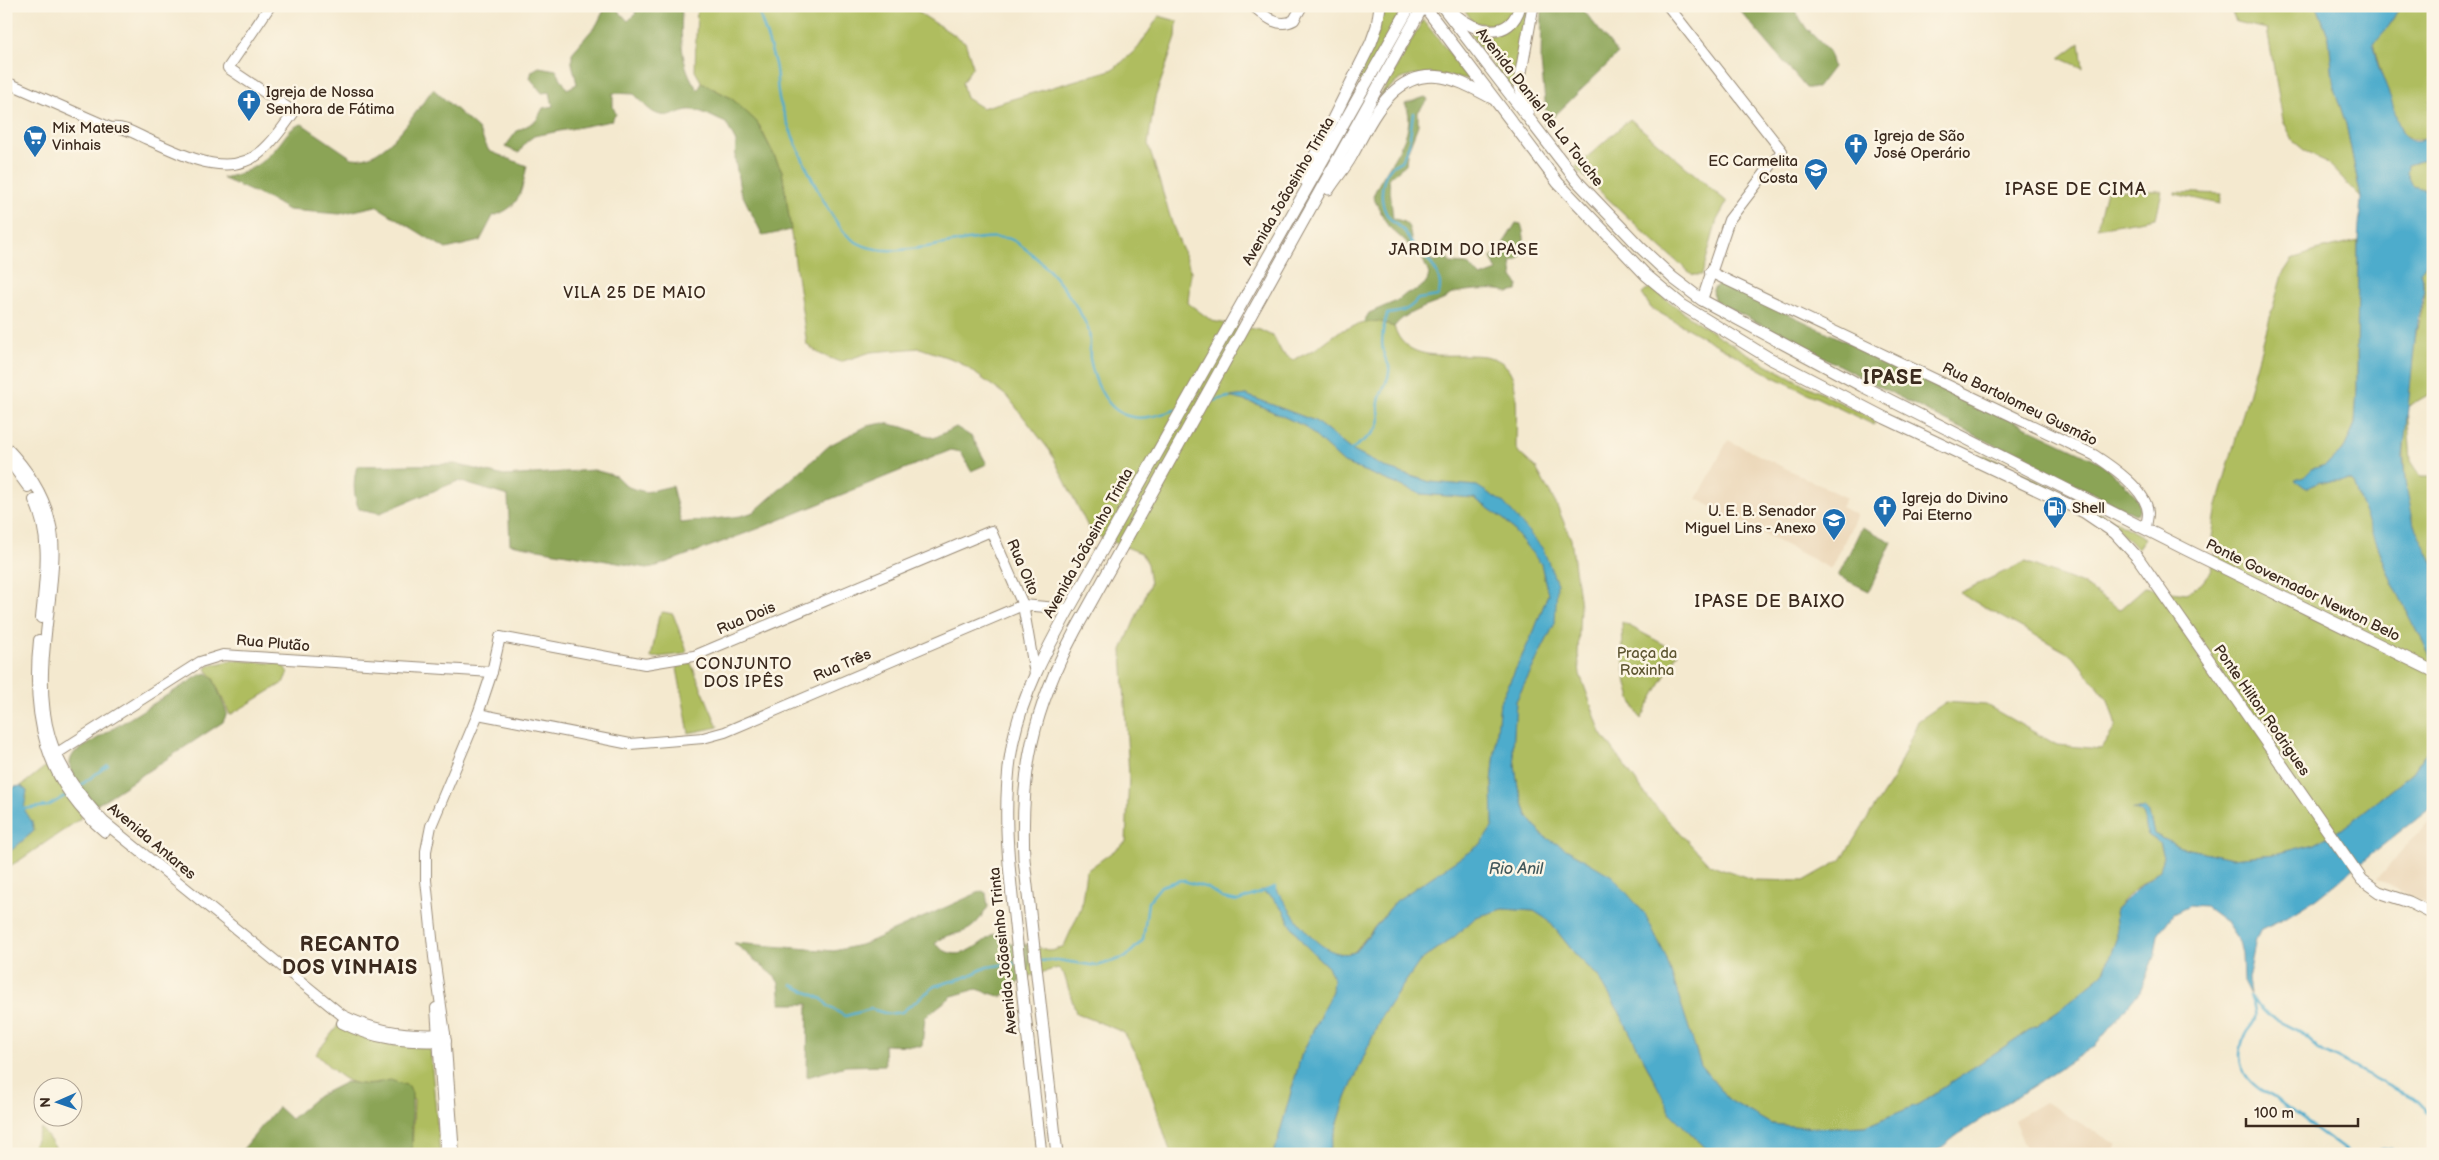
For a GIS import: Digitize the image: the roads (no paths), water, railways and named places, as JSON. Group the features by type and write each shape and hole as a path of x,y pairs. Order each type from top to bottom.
{"main road":[{"path":"1289,219 1313,159 1372,43 1378,26 1380,6"},
{"name":"Avenida Joãosinho Trinta","path":"1041,1154 1007,845 1007,785 1014,740 1035,674 1068,609 1289,219 1410,13 1423,6"},
{"name":"Avenida Daniel de La Touche","path":"1423,6 1558,183 1646,275 1682,305 1711,324 1822,386 1936,444 2084,512 2115,533 2138,558"},
{"path":"1443,6 1467,25 1480,30 1492,31 1510,23 1515,18 1520,6"},
{"name":"Avenida Daniel de La Touche","path":"1443,6 1576,182 1673,278 1702,300 1862,386 1979,443 2187,550"},
{"path":"1532,6 1519,83 1532,125"},
{"name":"Avenida Joãosinho Trinta","path":"1057,1154 1022,824 1024,786 1029,752 1044,697 1057,665 1302,224 1410,13"},
{"path":"1302,224 1349,160 1379,106 1400,86 1420,78 1440,77 1470,86 1495,100"},
{"path":"1822,386 1827,378 1831,377 1862,386"},
{"path":"1936,444 1948,445 1970,454 1976,451 1979,443"},
{"name":"Ponte Governador Newton Belo","path":"2187,550 2433,671"},
{"name":"Ponte Hilton Rodrigues","path":"2138,558 2362,880 2379,892 2409,902 2433,914"}],"street":[{"path":"6,82 111,128 123,128 186,156 212,163 232,165 248,161 262,151 294,112 228,68 270,6"},
{"path":"1253,6 1270,19 1283,23 1294,20 1302,6"},
{"path":"1668,6 1782,151 1729,220 1702,300"},
{"name":"Rua Bartolomeu Gusmão","path":"1710,272 2094,455 2119,473 2140,494 2148,513 2146,529"},
{"name":"Avenida Antares","path":"6,447 24,468 40,497 50,521 50,542 37,685 40,728 66,788 99,827 338,1020 366,1033 390,1040 441,1038"},
{"name":"Avenida Antares","path":"6,457 28,487 50,542"},
{"name":"Rua Oito","path":"991,531 1023,605 1035,674"},
{"name":"Rua Dois","path":"492,672 500,638 645,664 694,656 991,531"},
{"name":"Rua Três","path":"478,714 630,744 711,736 1023,605 1068,609"},
{"name":"Rua Plutão","path":"53,756 200,662 229,654 297,661 492,672"},
{"path":"454,1154 426,880 427,842 431,826 478,714 492,672"},
{"path":"441,1038 446,1154"}],"water":[{"path":"2317,6 2400,6 2389,26 2373,44 2378,66 2401,130 2411,140 2417,142 2425,139 2427,136 2433,95 2433,149 2424,160 2408,165 2407,173 2413,186 2433,192 2433,254 2420,272 2425,290 2417,321 2403,456 2405,481 2414,525 2433,564 2433,661 2392,582 2353,483 2349,480 2320,482 2306,488 2295,480 2304,477 2312,469 2325,465 2343,451 2355,424 2357,389 2358,241 2361,198 2346,124 2334,88 2329,38"},
{"name":"Rio Anil","path":"1246,395 1315,421 1351,450 1388,469 1430,482 1477,486 1504,503 1543,549 1557,584 1555,623 1516,701 1513,750 1518,787 1527,815 1542,835 1612,876 1645,914 1666,957 1701,1066 1729,1100 1771,1124 1814,1128 1866,1126 1919,1104 2059,1010 2103,974 2117,937 2115,909 2160,869 2164,857 2160,843 2148,835 2143,815 2132,809 2145,809 2149,814 2154,834 2180,847 2232,858 2276,854 2314,844 2342,829 2413,772 2433,742 2433,805 2317,898 2285,918 2261,929 2256,940 2248,979 2250,996 2243,982 2242,952 2239,942 2225,921 2206,907 2189,906 2173,914 2158,935 2155,954 2140,991 2096,1045 1956,1136 1933,1154 1712,1154 1672,1115 1620,1013 1598,976 1576,955 1548,920 1534,911 1503,909 1476,917 1454,937 1420,961 1381,1017 1346,1098 1328,1154 1274,1154 1301,1056 1332,991 1333,979 1329,968 1304,944 1284,911 1272,897 1261,891 1275,887 1298,921 1318,943 1342,954 1355,952 1396,901 1481,844 1493,826 1492,782 1500,702 1534,631 1548,594 1541,564 1506,521 1474,498 1421,494 1344,463 1304,426 1256,404 1229,397"},
{"path":"21,786 27,791 24,809 32,822 34,831 6,855 6,796 14,787"}],"waterway":[{"path":"757,6 775,64 777,88 785,116 799,152 817,189 845,233 860,244 879,249 899,250 988,238 1013,240 1050,271 1080,313 1089,332 1090,359 1094,376 1102,393 1113,407 1128,416 1140,418 1176,410"},
{"path":"1351,450 1372,434 1379,425 1379,402 1389,371 1382,345 1383,329 1387,314 1404,310 1418,299 1438,296 1440,288 1437,273 1433,266 1409,240 1405,232 1391,220 1385,211 1382,201 1386,173 1392,166 1401,161 1409,145 1413,113"},
{"path":"1208,402 1229,397"},
{"path":"81,785 108,765"},
{"path":"23,809 48,806 67,795"},
{"path":"1039,961 1057,960 1097,966 1126,957 1143,940 1148,902 1161,886 1181,880 1208,888 1222,898 1238,901 1275,887"},
{"path":"792,985 822,999 829,1007 845,1016 871,1009 888,1014 902,1012 935,986 966,977 987,967 1016,963"},
{"path":"2250,997 2268,1015 2298,1030 2319,1049 2418,1101 2433,1117"},
{"path":"2251,999 2255,1018 2241,1045 2240,1055 2244,1072 2255,1086 2273,1097 2350,1154"},
{"path":"2374,1154 2383,1148 2391,1149 2396,1154"}],"place":[{"name":"Igreja de Nossa Senhora de Fátima","path":"249,122"},
{"name":"Mix Mateus Vinhais","path":"35,158"},
{"name":"Igreja de São José Operário","path":"1856,166"},
{"name":"EC Carmelita Costa","path":"1816,191"},
{"name":"Igreja do Divino Pai Eterno","path":"1885,528"},
{"name":"Shell","path":"2055,529"},
{"name":"U. E. B. Senador Miguel Lins - Anexo","path":"1834,541"}],"district":[{"name":"IPASE DE CIMA","path":"2076,189"},
{"name":"JARDIM DO IPASE","path":"1464,249"},
{"name":"VILA 25 DE MAIO","path":"635,292"},
{"name":"IPASE","path":"1893,377"},
{"name":"IPASE DE BAIXO","path":"1770,601"},
{"name":"CONJUNTO DOS IPÊS","path":"744,672"},
{"name":"RECANTO DOS VINHAIS","path":"350,956"}],"park label":[{"name":"Praça da Roxinha","path":"1647,662"}]}
